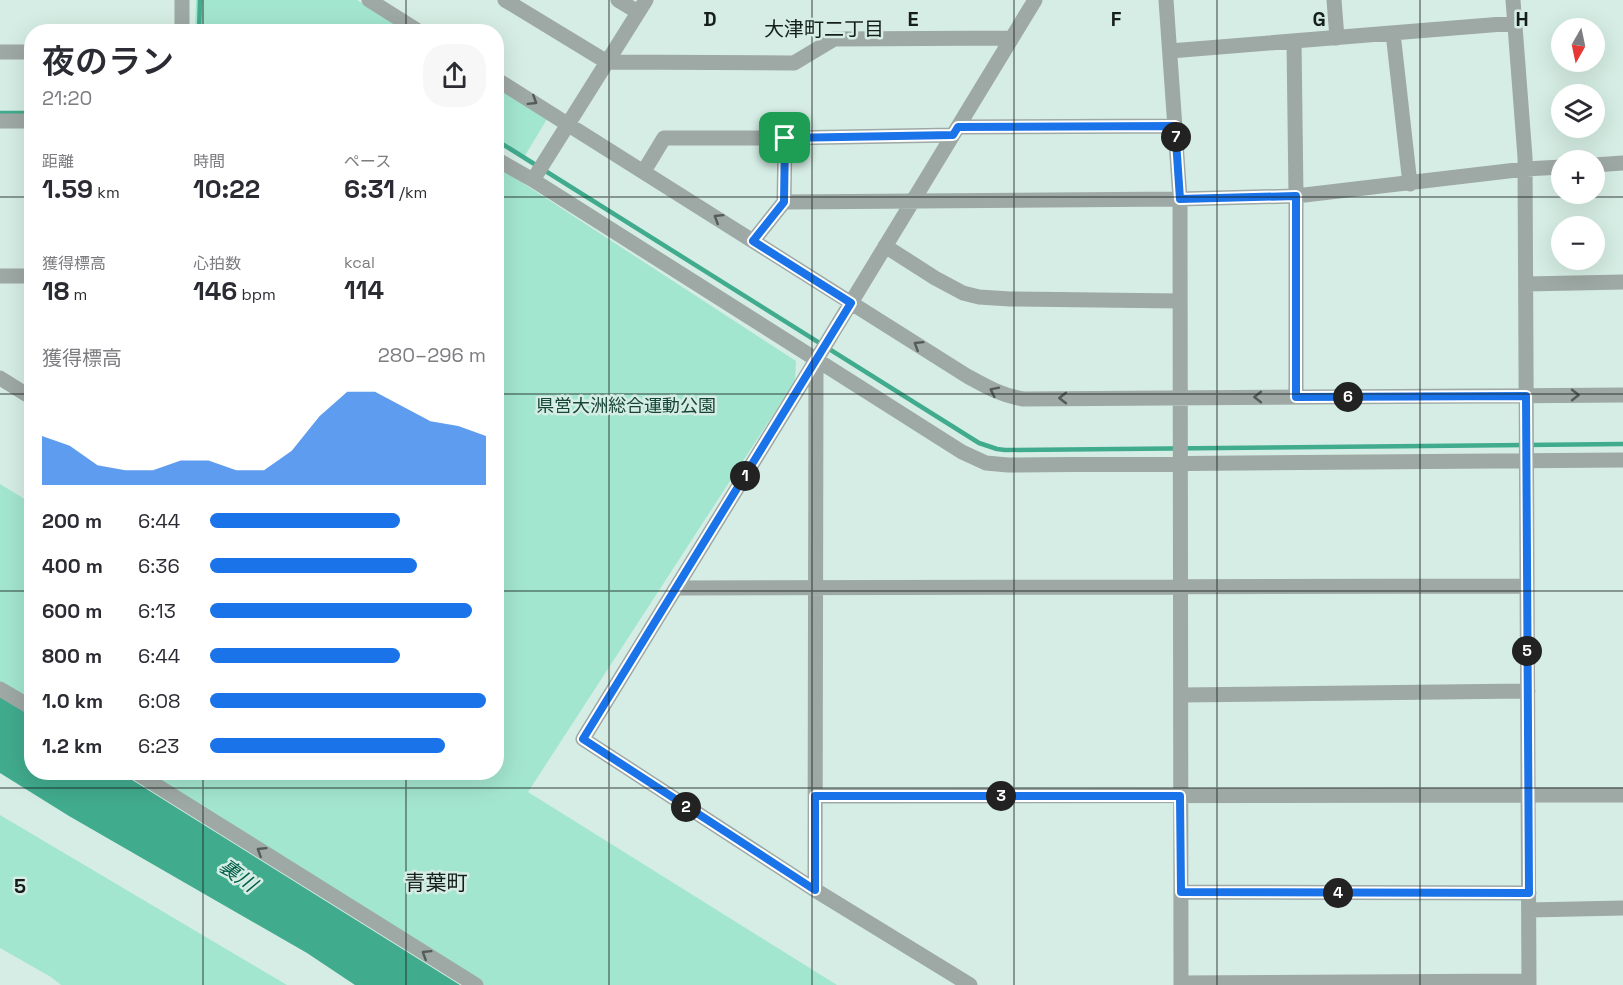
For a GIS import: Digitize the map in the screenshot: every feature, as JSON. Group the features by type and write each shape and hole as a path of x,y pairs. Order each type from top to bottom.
{"street":[{"path":"182,0 182,24"},
{"path":"369,0 407,24"},
{"path":"506,0 607,62 794,63 834,39 1012,38"},
{"path":"533,180 642,6 618,0"},
{"path":"970,985 815,890 583,739 1035,0"},
{"path":"1166,0 1180,199 1180,984 1529,983 1525,169 1513,0"},
{"path":"1334,0 1337,38"},
{"path":"1170,51 1515,23"},
{"path":"1393,33 1410,184"},
{"path":"1294,41 1296,397"},
{"path":"0,52 24,52"},
{"path":"504,84 967,376 1005,396 1023,399 1623,395"},
{"path":"0,122 24,121"},
{"path":"644,171 664,138 785,138 1175,126"},
{"path":"753,241 784,202 785,138"},
{"path":"1605,164 1623,162"},
{"path":"504,164 822,351 962,452 986,463 1008,465 1181,453 1526,450 1623,460"},
{"path":"784,202 1296,196 1551,168"},
{"path":"885,246 935,278 963,293 979,297 1180,301"},
{"path":"0,276 24,276"},
{"path":"1526,284 1623,282"},
{"path":"815,890 816,588 822,351"},
{"path":"0,378 24,393"},
{"path":"676,588 1527,586"},
{"path":"0,689 24,703"},
{"path":"1181,695 1527,691"},
{"path":"148,780 476,985"},
{"path":"815,796 1623,795"},
{"path":"1181,892 1529,893"},
{"path":"1529,910 1623,908"}],"green space":[{"path":"196,0 357,0 396,24 195,24"},
{"path":"504,92 547,119 523,159 504,147"},
{"name":"県営大洲総合運動公園","path":"504,171 796,361 795,381 528,792 837,985 480,985 150,780 504,780"},
{"path":"0,484 24,499 24,701 0,686"},
{"path":"0,815 287,985 61,985 0,948"}],"water":[{"name":"裏川","path":"0,696 24,711 24,780 132,780 460,985 355,985 307,953 69,816 0,773"}],"waterway":[{"path":"199,24 200,0"},
{"path":"0,113 24,113"},
{"path":"504,145 979,443 997,449 1623,444"}],"district":[{"name":"大津町二丁目","path":"824,29"},
{"name":"青葉町","path":"436,882"}],"route":[{"path":"1175,126 1180,199 1296,196 1296,397 1526,396 1529,893 1181,892 1180,796 815,796 815,890 583,739 851,303 753,241 784,202 785,138 953,135 958,127 1175,126"}]}
